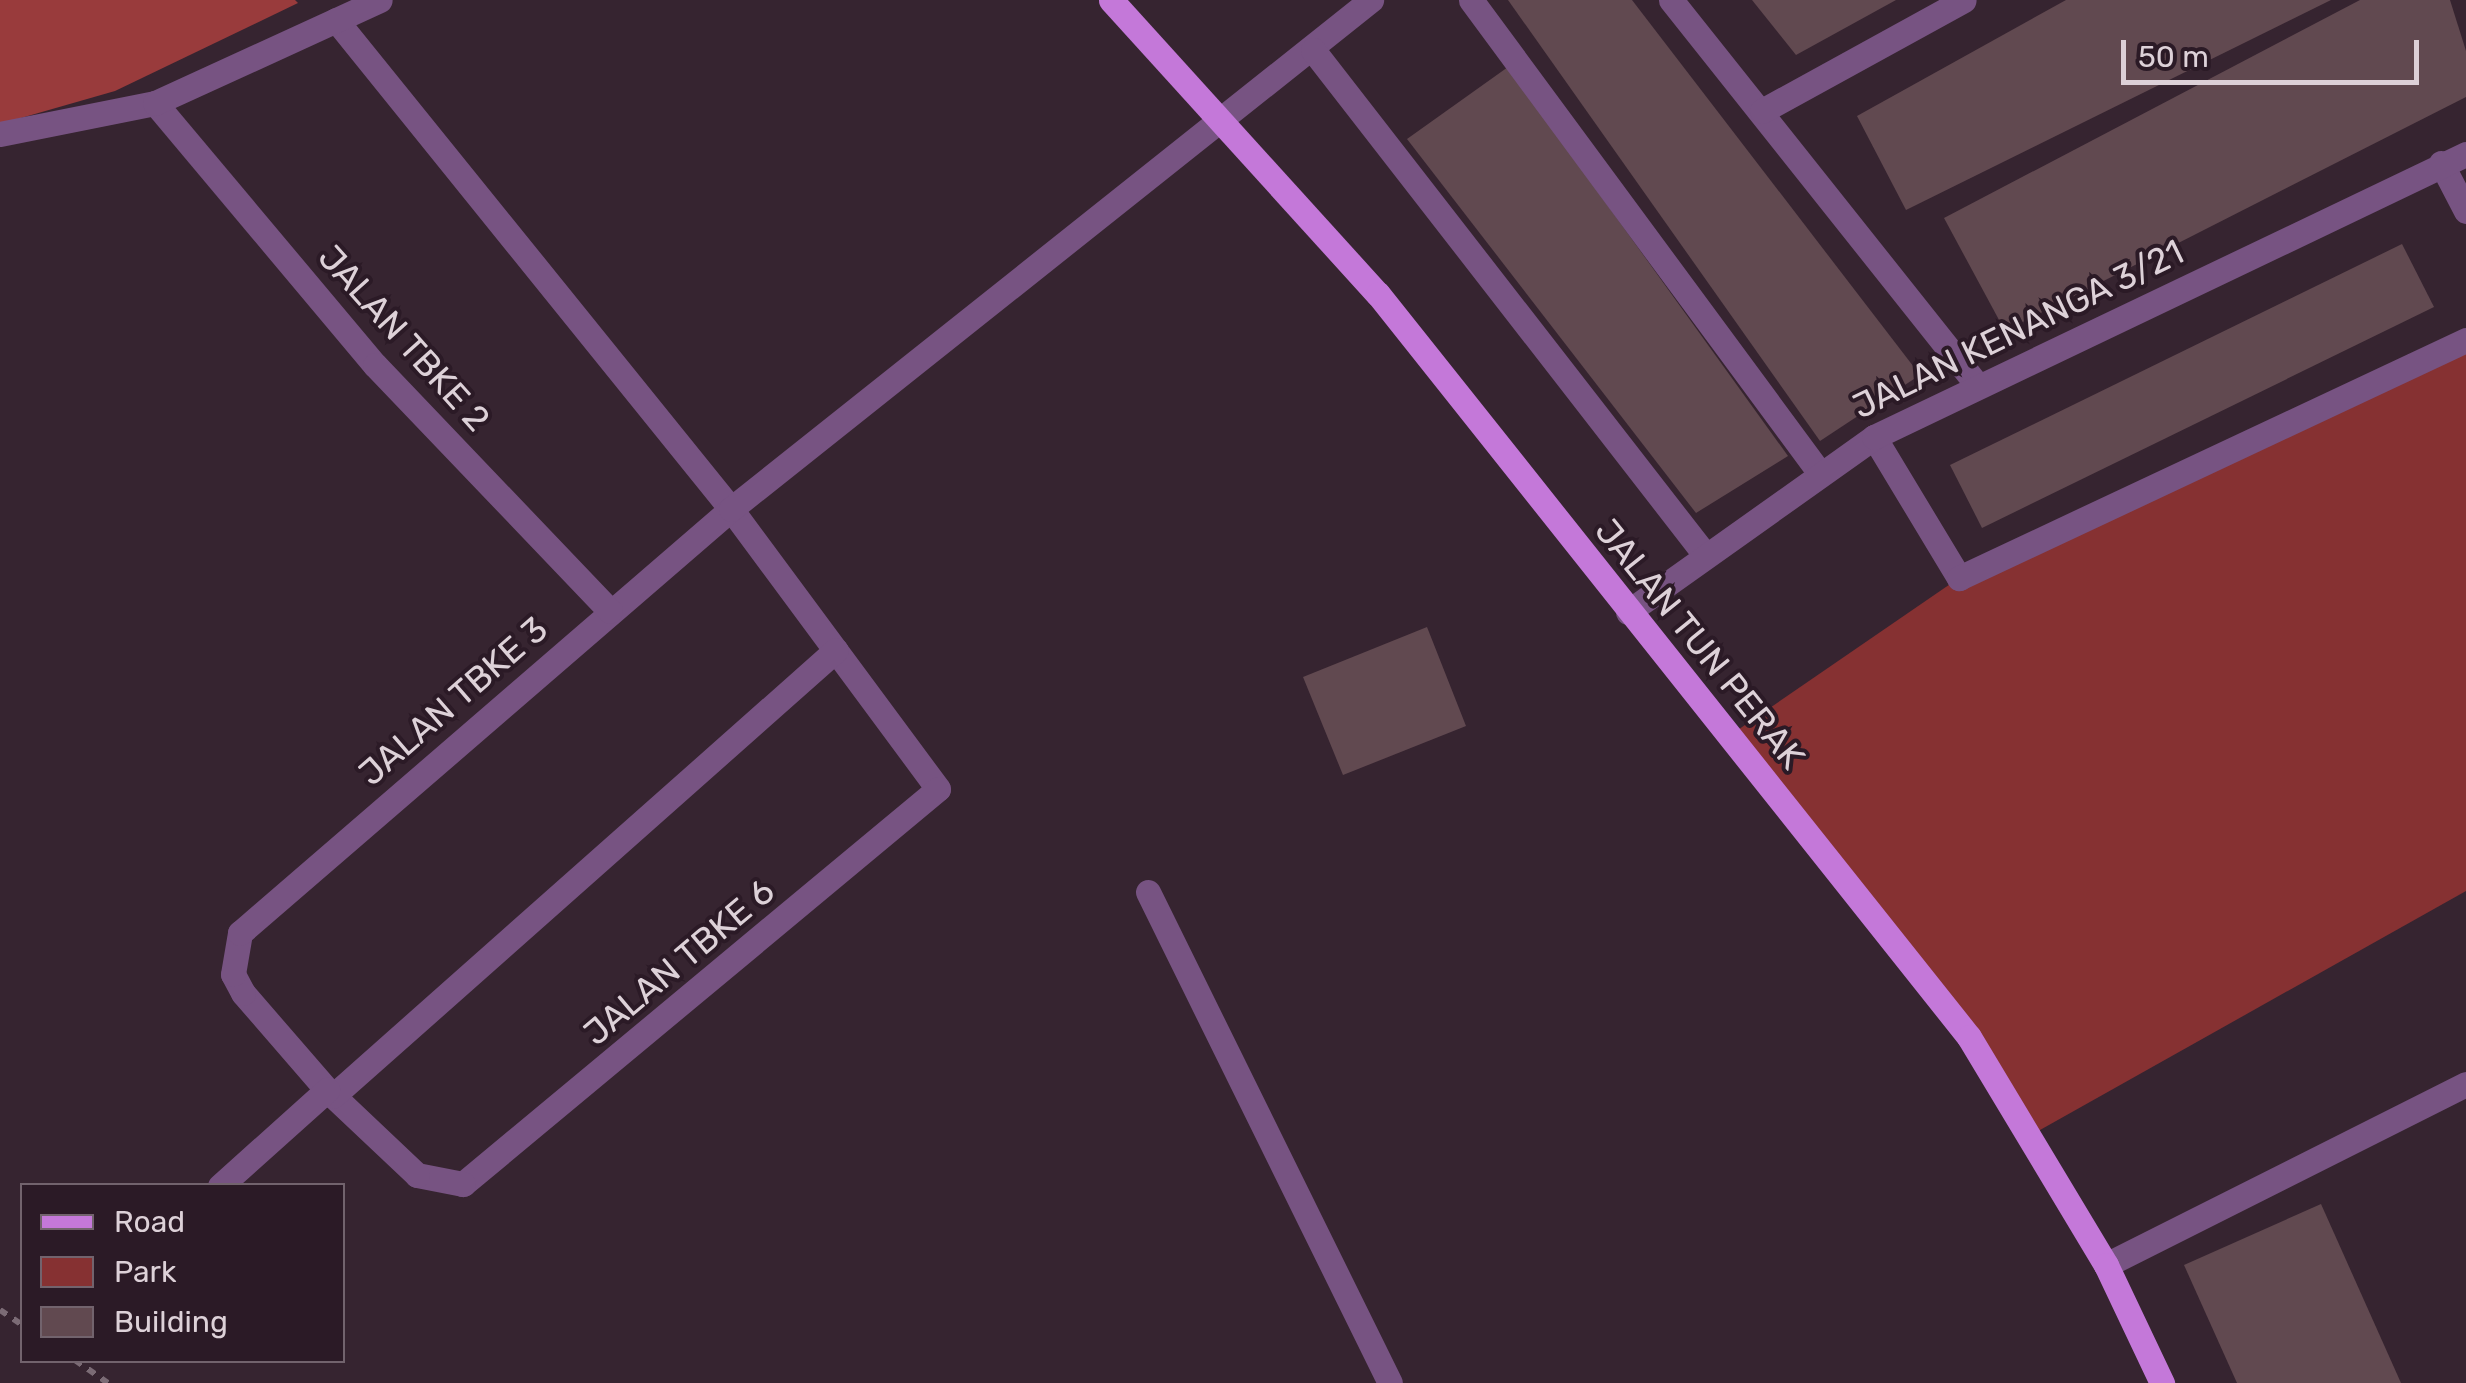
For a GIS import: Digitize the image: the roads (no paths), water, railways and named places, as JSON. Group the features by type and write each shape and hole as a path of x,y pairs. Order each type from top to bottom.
{"main road":[{"name":"JALAN TUN PERAK","path":"1111,0 1229,122 1970,1037 2106,1266 2162,1383"}],"street":[{"name":"JALAN TBKE 3","path":"330,1093 243,993 233,954 240,933 730,509 1229,122 1371,0"},
{"path":"1472,0 1819,472"},
{"path":"1671,0 1976,384"},
{"path":"1762,111 1964,0"},
{"path":"0,134 155,103 357,7 836,650 224,1183"},
{"path":"1314,50 1703,552"},
{"name":"JALAN TBKE 2","path":"155,103 375,365 610,611"},
{"path":"2454,159 2466,211"},
{"name":"JALAN KENANGA 3/21","path":"1628,612 1703,552 1874,437 1976,384 2454,159"},
{"path":"1874,437 1959,578 2466,340"},
{"name":"JALAN TBKE 6","path":"330,1093 418,1175 463,1184 938,789 836,650"},
{"path":"1148,892 1390,1383"},
{"path":"2106,1266 2462,1097"}]}
